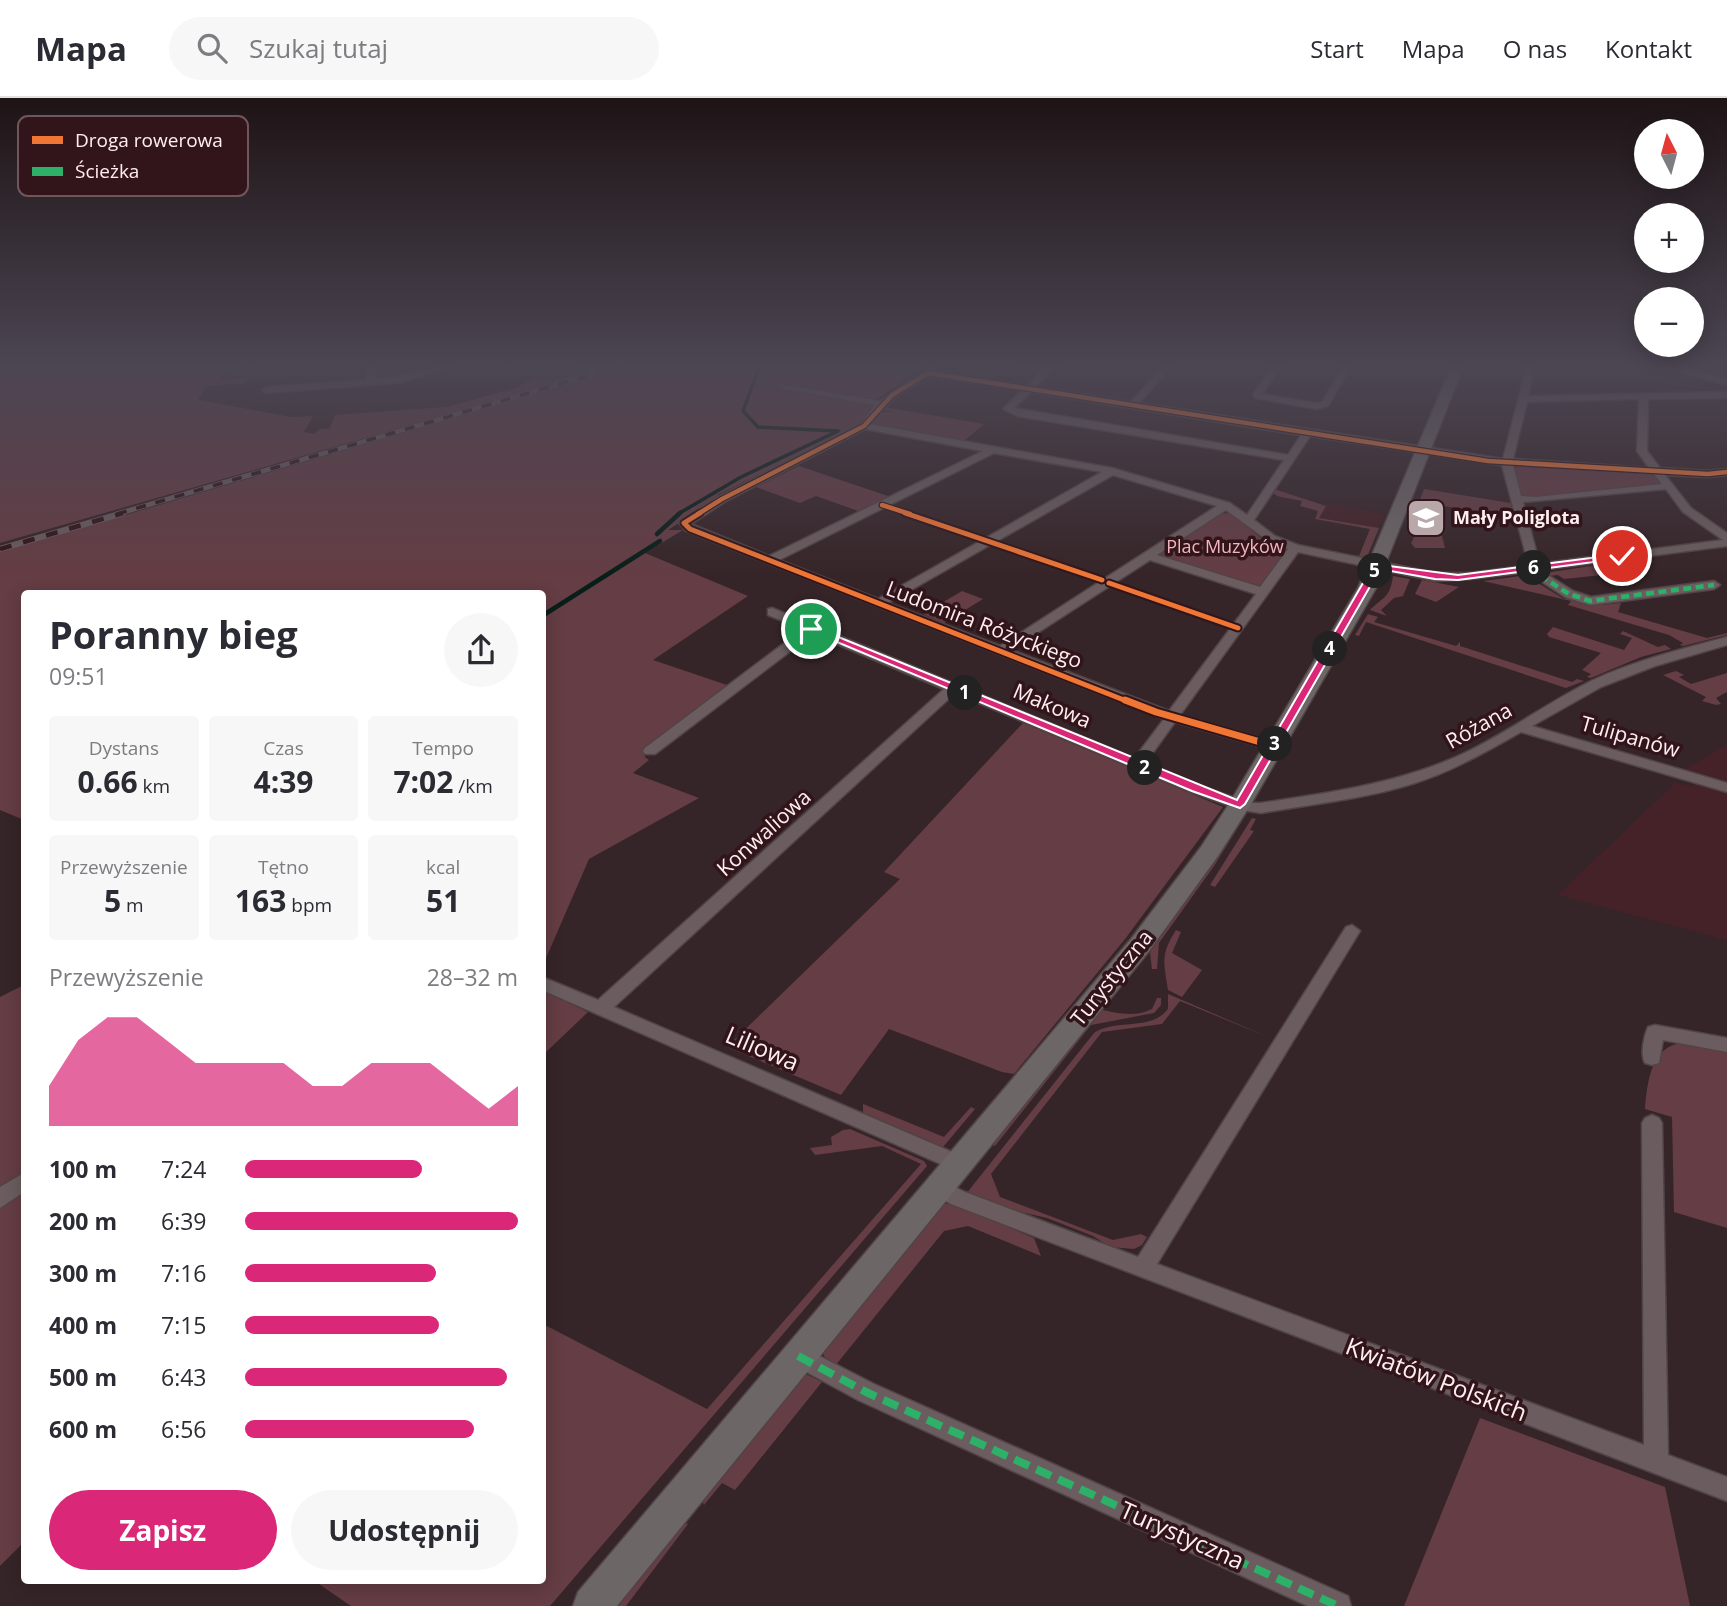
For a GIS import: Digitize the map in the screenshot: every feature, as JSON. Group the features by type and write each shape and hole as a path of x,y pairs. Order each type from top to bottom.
{"street":[{"name":"Ludomira Różyckiego","path":"846,435 722,499 685,522 685,526 1173,717 1274,746"},
{"path":"917,435 1112,471 1226,505 1271,538 1294,548 1447,578 1727,540"},
{"path":"1152,435 1289,458"},
{"path":"1249,520 1305,435"},
{"path":"1322,435 1507,463 1727,472"},
{"name":"Turystyczna","path":"592,1606 950,1176 1175,899 1240,804 1377,566 1429,435"},
{"path":"1513,435 1507,463 1536,568 1575,597 1590,601 1720,585"},
{"path":"1643,435 1642,452 1656,471 1691,514 1727,540"},
{"path":"770,560 994,449"},
{"path":"880,603 1112,471"},
{"path":"1518,499 1536,500 1670,486"},
{"path":"1001,650 1226,505"},
{"path":"1144,755 1294,548"},
{"path":"1147,555 1263,592"},
{"name":"Makowa","path":"772,612 1240,804"},
{"path":"650,751 811,629"},
{"name":"Różana","path":"1240,804 1261,808 1347,794 1410,780 1448,767 1596,684 1634,668 1727,641"},
{"name":"Konwaliowa","path":"601,1008 953,688"},
{"name":"Tulipanów","path":"1520,727 1727,788"},
{"path":"1144,1270 1150,1254 1352,931"},
{"name":"Liliowa","path":"546,985 601,1008 950,1176"},
{"path":"1652,1058 1655,1032 1727,1045"},
{"path":"1651,1123 1656,1462"},
{"name":"Kwiatów Polskich","path":"950,1176 958,1198 1727,1489"},
{"path":"0,1199 21,1183"},
{"name":"Turystyczna","path":"798,1356 866,1392 1338,1606"}],"shaded area":[{"path":"1327,503 1385,514 1378,528 1318,518"},
{"path":"1727,745 1727,782 1685,769"},
{"path":"1676,782 1689,786 1698,784 1727,792 1727,940 1558,895"}],"green space":[{"path":"0,435 374,435 0,543"},
{"path":"394,435 840,435 717,495 720,497 668,530 683,530 645,553 748,596 653,660 730,686 644,750 645,757 649,760 633,773 699,798 589,859 546,958 546,590 21,590 21,819 0,810 0,552"},
{"path":"931,435 970,435 965,440 971,442"},
{"path":"799,466 888,496 897,495 861,512 816,496 800,503 756,487"},
{"path":"1523,466 1646,473 1656,475 1662,483 1533,498 1521,495 1513,468"},
{"path":"1274,489 1326,506 1319,518 1379,528 1367,557 1362,558 1345,554 1359,556 1370,529 1315,519 1318,511 1300,506 1302,501 1277,496 1272,492"},
{"path":"1424,489 1511,503 1513,517 1419,502"},
{"name":"Plac Muzyków","path":"1230,513 1283,556 1262,586 1157,555 1218,514"},
{"path":"1417,532 1442,536 1445,548 1415,548 1411,543"},
{"path":"1623,561 1629,565 1622,566 1630,572 1564,579 1545,573"},
{"path":"1535,574 1537,576 1530,578 1564,599 1570,597 1601,605 1621,603 1618,612 1707,638 1727,635 1683,646 1680,645 1683,643 1669,635 1568,605 1571,601 1483,581"},
{"path":"1393,576 1410,579 1403,596 1394,598 1381,610 1387,616 1370,610 1388,593"},
{"path":"1422,580 1459,587 1436,602 1415,594"},
{"path":"962,591 983,599 944,623 923,614"},
{"path":"1368,614 1378,617 1374,622 1456,646 1460,642 1460,646 1572,682 1577,679 1584,681 1566,688 1366,622 1359,636 1355,635"},
{"path":"1553,627 1624,650 1632,638 1620,634 1623,631 1658,647 1665,645 1671,649 1641,657 1591,678 1587,677 1591,674 1582,670 1601,653 1549,637 1547,634"},
{"path":"1676,671 1684,675 1679,677 1691,684 1727,673 1727,692 1716,698 1721,704 1702,701 1706,697 1663,675"},
{"path":"1023,723 1223,807 1125,939 1014,1074 1002,1072 889,1029 841,1095 727,1047 900,879 884,872"},
{"path":"1245,816 1214,866 1159,943 1157,969 1152,969 1150,953 1159,932"},
{"path":"1252,818 1256,819 1250,830 1254,831 1215,887 1210,885"},
{"path":"1176,930 1181,932 1172,953 1202,970 1182,997 1168,990 1165,965 1167,946"},
{"path":"21,986 21,1545 0,1566 0,997"},
{"path":"546,993 588,1012 546,1052"},
{"path":"1168,994 1268,1037 1180,1001 1162,1024 1102,1032 991,1174 1000,1197 1113,1240 1141,1234 1147,1237 1142,1245 1134,1249 1110,1247 1093,1236 1047,1218 966,1194 1094,1033 1112,1026 1142,1023 1161,1016 1168,1009"},
{"path":"1157,998 1161,998 1161,1005 1154,1013 1091,1025 995,1146 989,1143 1098,1009 1125,1014 1145,1012 1152,1009"},
{"path":"1683,1043 1727,1050 1727,1228 1674,1212 1672,1117 1645,1109 1649,1077 1657,1058 1672,1045"},
{"path":"863,1104 944,1137 971,1107 975,1109 943,1147 863,1113"},
{"path":"850,1129 924,1161 927,1166 550,1606 351,1606 319,1584 546,1584 546,1326 707,1409 921,1164 882,1146 815,1155 810,1148 832,1145 831,1137"},
{"path":"951,1203 1034,1238 1041,1256 968,1226 944,1231 835,1366 827,1362 821,1349 939,1205"},
{"path":"799,1375 808,1375 822,1382 735,1490 722,1483 704,1505 701,1498"},
{"path":"1480,1418 1665,1487 1690,1606 1404,1606"},
{"path":"681,1521 688,1524 626,1606 607,1606"}],"waterway":[{"path":"678,514 741,477 829,435"},
{"path":"657,534 680,513"},
{"path":"546,613 660,541"}],"railway":[{"path":"117,514 385,435"},
{"path":"0,549 123,513"}],"marked path":[{"path":"1530,569 1569,594 1590,601 1714,585"},
{"path":"798,1356 866,1392 1338,1606"}],"cycle path":[{"path":"846,435 722,499 684,523 690,529 1156,712 1274,746"},
{"path":"1325,435 1488,461 1708,474 1727,472"},
{"path":"882,505 1102,580"},
{"path":"1109,583 1238,628"}],"place":[{"name":"Mały Poliglota","path":"1426,518"}],"route":[{"path":"811,629 1196,789 1240,804 1367,588 1377,566 1435,577 1458,578 1622,556"}]}
